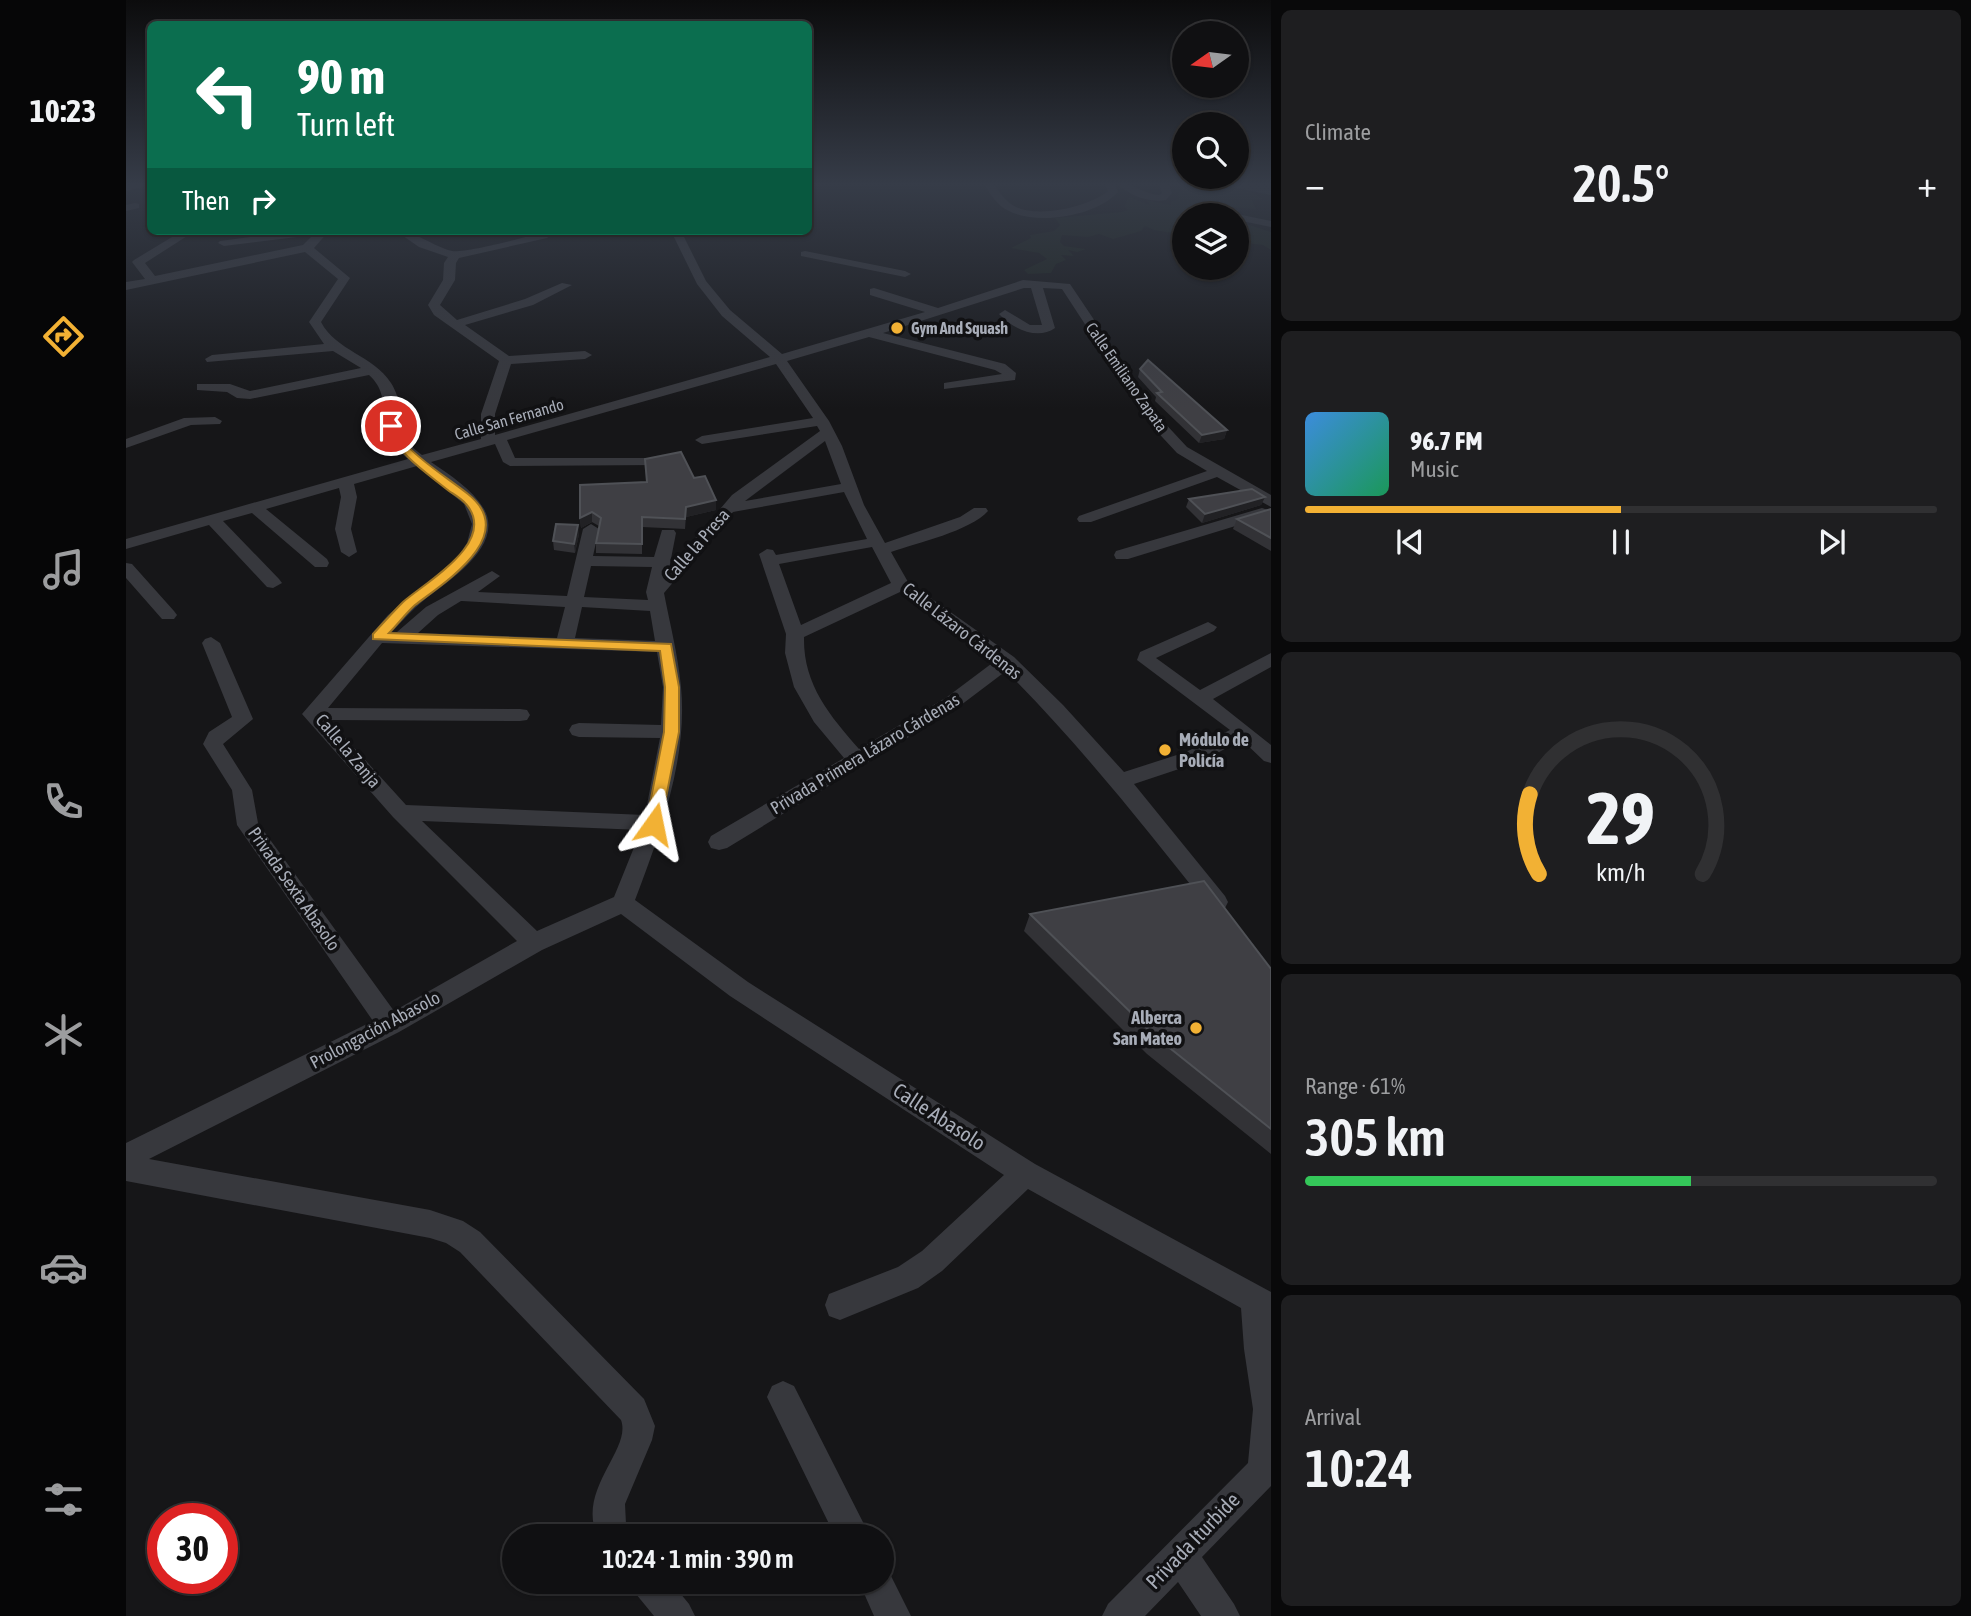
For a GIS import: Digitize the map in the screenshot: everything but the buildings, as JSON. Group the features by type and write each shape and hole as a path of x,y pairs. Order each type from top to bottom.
{"street":[{"path":"144,258 138,262 153,281"},
{"path":"126,286 258,258"},
{"path":"320,258 344,278 315,322 319,333 372,370"},
{"path":"453,258 450,263 449,280 434,305 438,312 506,360 585,355"},
{"name":"Calle Lázaro Cárdenas","path":"689,258 701,282 726,313 779,358 824,427 835,446 848,487 901,585 1007,661 1056,709 1120,781 1233,921"},
{"path":"828,258 905,274 874,292 939,312"},
{"path":"167,278 186,290"},
{"name":"Calle San Fernando","path":"126,544 869,334 1023,284 1066,286"},
{"path":"457,324 529,302 566,285"},
{"path":"1005,314 1027,329 1049,328 1036,285"},
{"name":"Calle Emiliano Zapata","path":"1066,286 1155,421 1182,450 1271,502"},
{"path":"869,334 1000,368 1009,373 1010,377 949,386"},
{"path":"212,359 335,346"},
{"path":"506,360 488,414 494,442 510,462 654,462"},
{"path":"202,387 230,388 242,395 250,395 372,370"},
{"name":"Calle la Zanja","path":"372,370 386,385 391,426 402,446 473,504 480,519 477,538 467,556 442,580 409,604 378,636 312,714 400,812 534,943"},
{"path":"126,444 189,421 215,421"},
{"path":"702,440 824,427"},
{"name":"Calle la Presa","path":"656,599 727,509 824,427"},
{"path":"1085,519 1220,471"},
{"path":"346,484 349,496 344,529 349,552"},
{"path":"727,509 848,487"},
{"path":"257,509 321,563"},
{"path":"1122,555 1271,510"},
{"path":"857,760 820,717 804,692 794,664 795,634 768,557 878,546 966,520 980,511"},
{"path":"213,520 273,583"},
{"path":"565,644 591,529"},
{"path":"623,903 654,824 671,732 672,687 667,647 656,599 668,533"},
{"path":"584,561 662,562"},
{"path":"126,568 167,615"},
{"path":"402,637 432,611 462,596 492,576"},
{"path":"795,634 901,585"},
{"path":"462,596 575,603 656,599"},
{"path":"1208,627 1146,656 1150,663 1244,731 1271,756"},
{"path":"378,636 667,647"},
{"name":"Privada Sexta Abasolo","path":"211,643 243,719 216,737 213,744 242,790 248,825 390,1025"},
{"path":"1201,698 1271,659"},
{"name":"Privada Primera Lázaro Cárdenas","path":"719,842 954,701 1007,661"},
{"path":"312,714 520,715"},
{"path":"579,730 671,732"},
{"path":"1120,781 1193,757 1244,731"},
{"path":"400,812 654,824"},
{"name":"Prolongación Abasolo","path":"126,1157 390,1025 534,943 623,903"},
{"name":"Calle Abasolo","path":"623,903 739,989 1025,1173 1263,1303"},
{"path":"126,1168 430,1224 453,1231 470,1241 633,1410 639,1426 608,1504 610,1524"},
{"path":"840,1306 878,1292 916,1273 1025,1173"},
{"name":"Privada Iturbide","path":"1120,1616 1264,1470 1269,1409 1259,1349 1263,1303"},
{"path":"783,1397 847,1524"},
{"path":"1181,1556 1222,1616"},
{"path":"658,1594 677,1616"},
{"path":"882,1594 893,1616"}],"shaded area":[{"path":"1046,258 1066,260 1056,264 1051,273 1028,274 1024,270"}],"place":[{"name":"Gym And Squash","path":"897,328"},
{"name":"Módulo de Policía","path":"1165,750"},
{"name":"Alberca San Mateo","path":"1196,1028"}],"route":[{"path":"391,426 402,446 473,504 480,519 477,538 467,556 442,580 409,604 378,636 667,647 672,687 671,732 654,824"}]}
